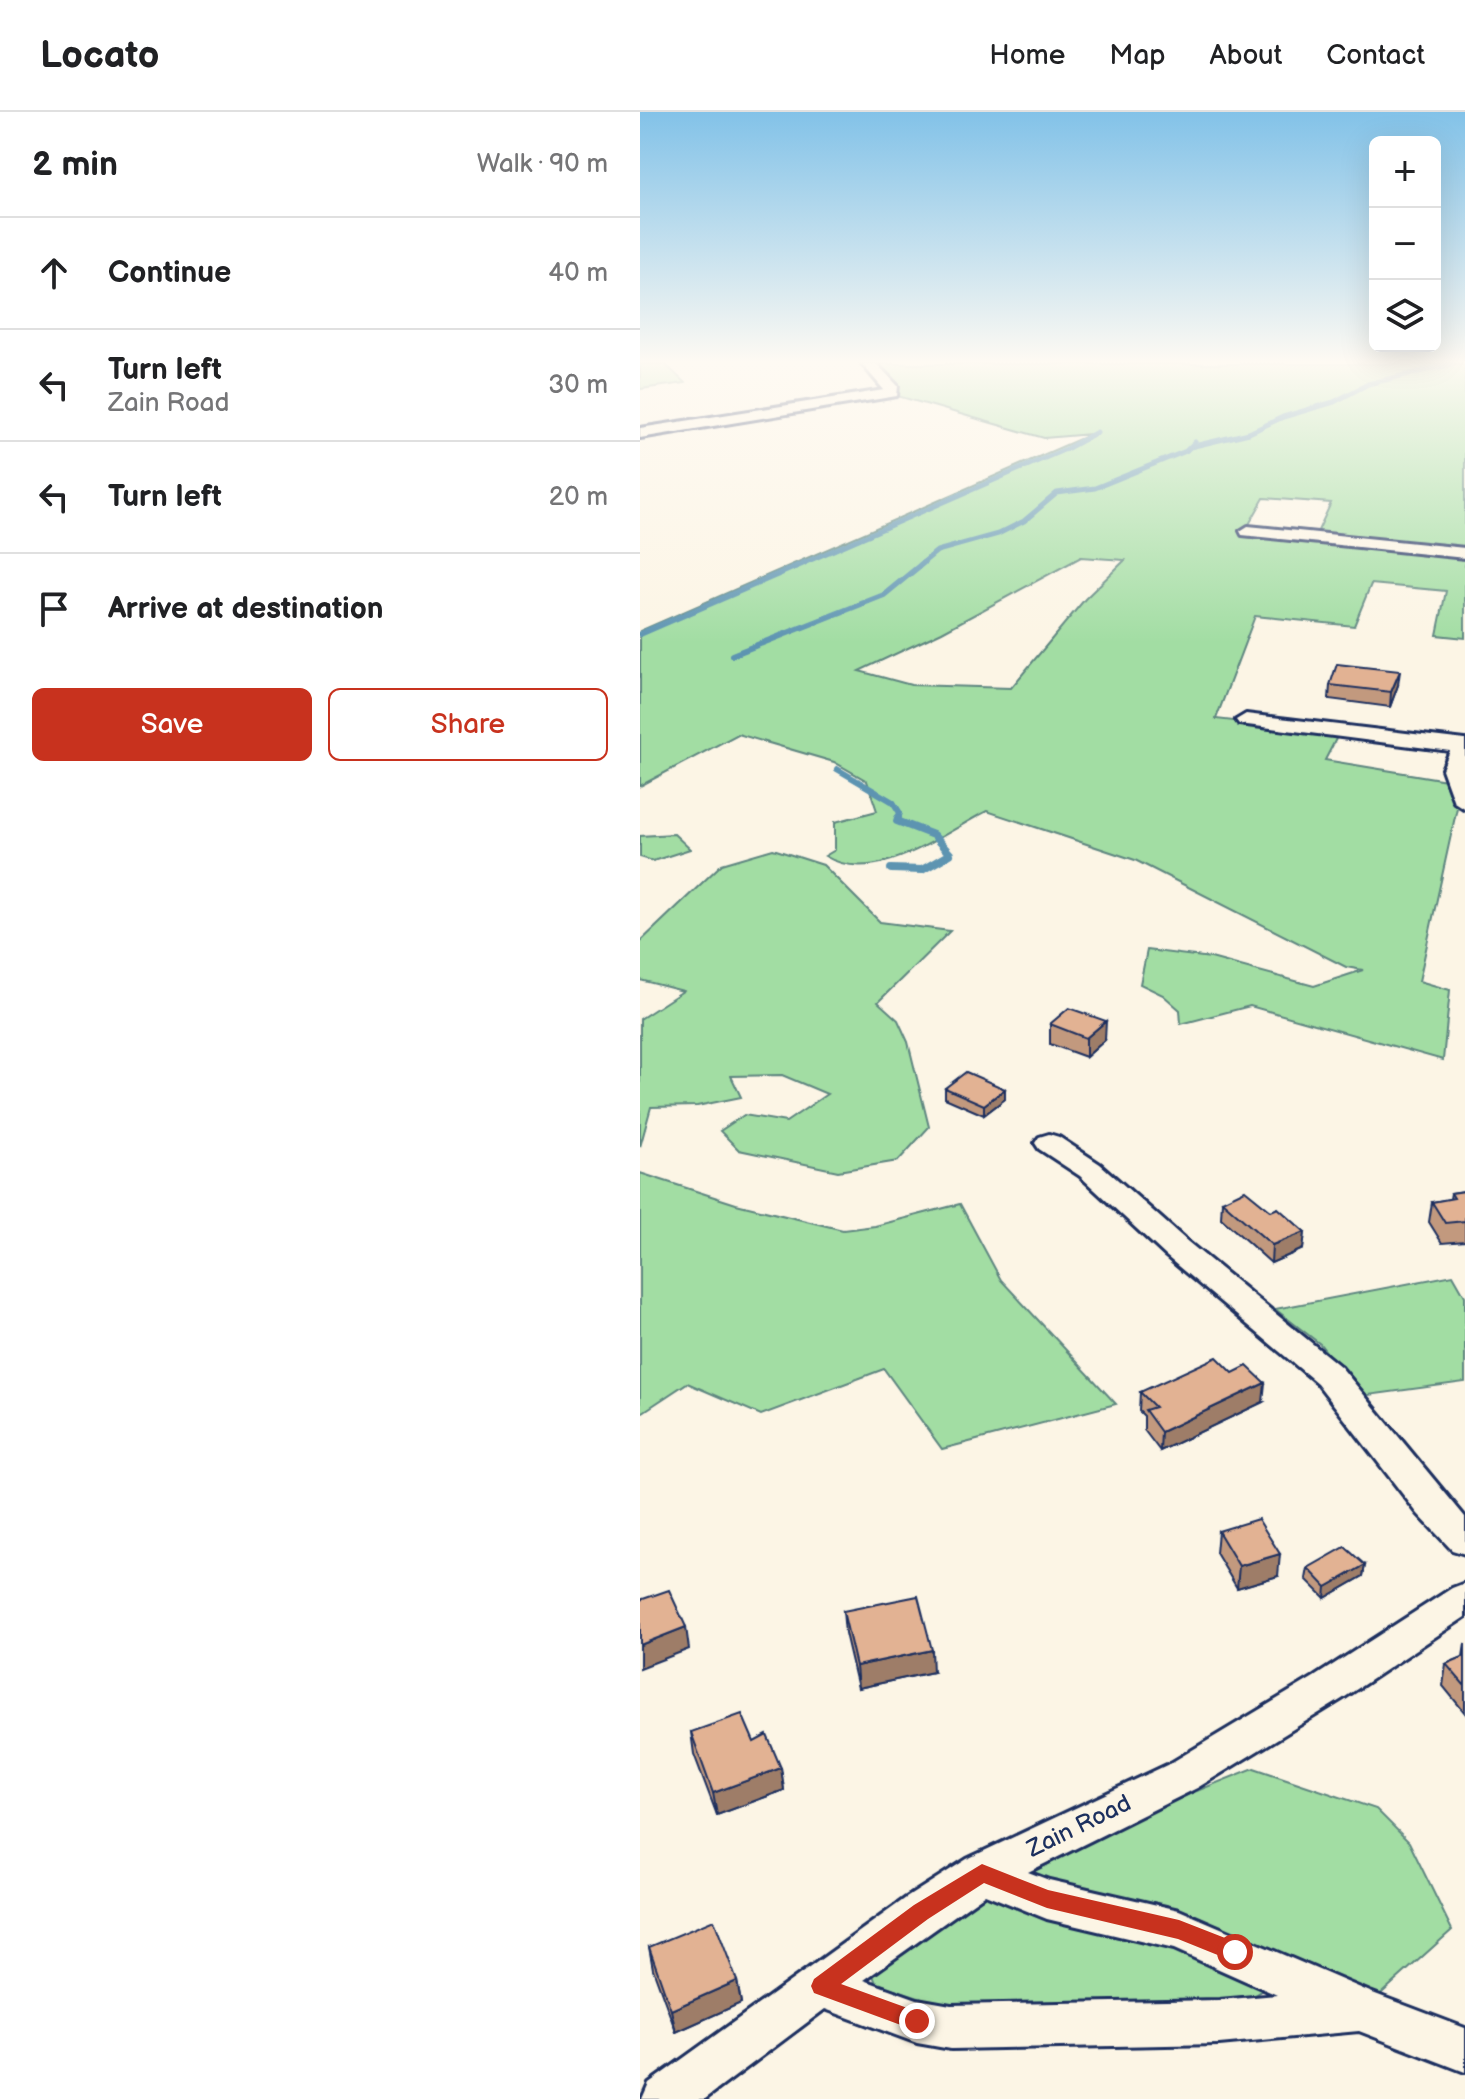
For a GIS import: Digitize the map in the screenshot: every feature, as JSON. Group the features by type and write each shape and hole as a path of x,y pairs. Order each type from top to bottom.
{"street":[{"path":"1248,531 1465,553"},
{"path":"1246,720 1464,746 1453,769 1454,781 1465,802"},
{"path":"1049,1143 1090,1170 1177,1249 1329,1375 1431,1505 1465,1540"},
{"name":"Zain Road","path":"666,2099 921,1912 982,1873 1183,1776 1328,1688 1465,1598"},
{"path":"982,1873 1047,1899 1179,1930 1359,2009 1465,2050"},
{"path":"821,1986 917,2021 951,2027 1219,2022 1359,2009"}],"green space":[{"path":"1039,457 1465,457 1465,550 1316,535 1331,503 1264,498 1244,533 1465,554 1465,638 1437,635 1446,591 1371,584 1354,626 1255,616 1216,719 1339,733 1325,760 1446,780 1458,803 1419,981 1450,990 1443,1060 1250,1006 1181,1024 1180,1010 1163,995 1140,984 1147,950 1211,958 1314,986 1363,970 1346,967 1135,860 987,811 928,844 886,862 844,864 825,856 835,850 835,822 877,811 867,781 834,762 738,734 640,786 640,631","holes":["1081,557 1125,560 1085,599 1011,688 911,685 859,671 942,632"]},
{"path":"674,834 690,849 653,861 640,857 640,836"},
{"path":"773,849 823,865 880,922 950,931 878,1002 898,1020 908,1042 929,1127 898,1161 838,1171 739,1150 720,1131 744,1115 786,1122 827,1094 782,1075 731,1076 741,1097 697,1106 651,1107 640,1147 640,1019 683,991 640,980 640,942 722,864"},
{"path":"640,1173 736,1204 843,1230 875,1226 960,1204 1001,1280 1116,1404 942,1449 884,1369 761,1415 687,1383 640,1414"},
{"path":"1453,1275 1465,1296 1465,1382 1361,1396 1320,1344 1275,1309"},
{"path":"1254,1768 1376,1809 1409,1842 1452,1930 1374,2000 1296,1968 1218,2020 992,2021 876,1983 871,1970 1030,1858"}],"building":[{"path":"1337,664 1400,671 1391,692 1330,685"},
{"path":"1069,1008 1106,1021 1086,1038 1050,1024"},
{"path":"966,1072 1005,1089 984,1105 945,1088"},
{"path":"1245,1190 1271,1211 1278,1208 1305,1232 1272,1245 1222,1201"},
{"path":"1465,1191 1465,1221 1445,1223 1432,1202 1454,1198 1451,1193"},
{"path":"1217,1357 1233,1373 1247,1366 1265,1383 1161,1432 1145,1410 1155,1407 1140,1392"},
{"path":"1258,1519 1280,1554 1239,1566 1218,1531"},
{"path":"1345,1547 1365,1565 1326,1587 1308,1568"},
{"path":"669,1590 686,1627 640,1645 640,1600"},
{"path":"918,1596 932,1650 856,1666 843,1611"},
{"path":"1465,1656 1465,1686 1446,1664"},
{"path":"742,1714 754,1742 767,1735 781,1768 713,1793 691,1732"},
{"path":"714,1920 737,1981 671,2010 649,1947"}],"waterway":[{"path":"799,565 1048,457"},
{"path":"920,565 937,551 998,534 1024,521 1057,493 1095,488 1172,457"},
{"path":"640,634 804,563"},
{"path":"732,655 884,595 923,563"},
{"path":"837,769 893,802 900,813 897,820"},
{"path":"891,869 922,870 950,854 933,835 897,821 898,818"}],"route":[{"path":"917,2021 821,1986 921,1912 982,1873 1047,1899 1179,1930 1235,1952"}]}
